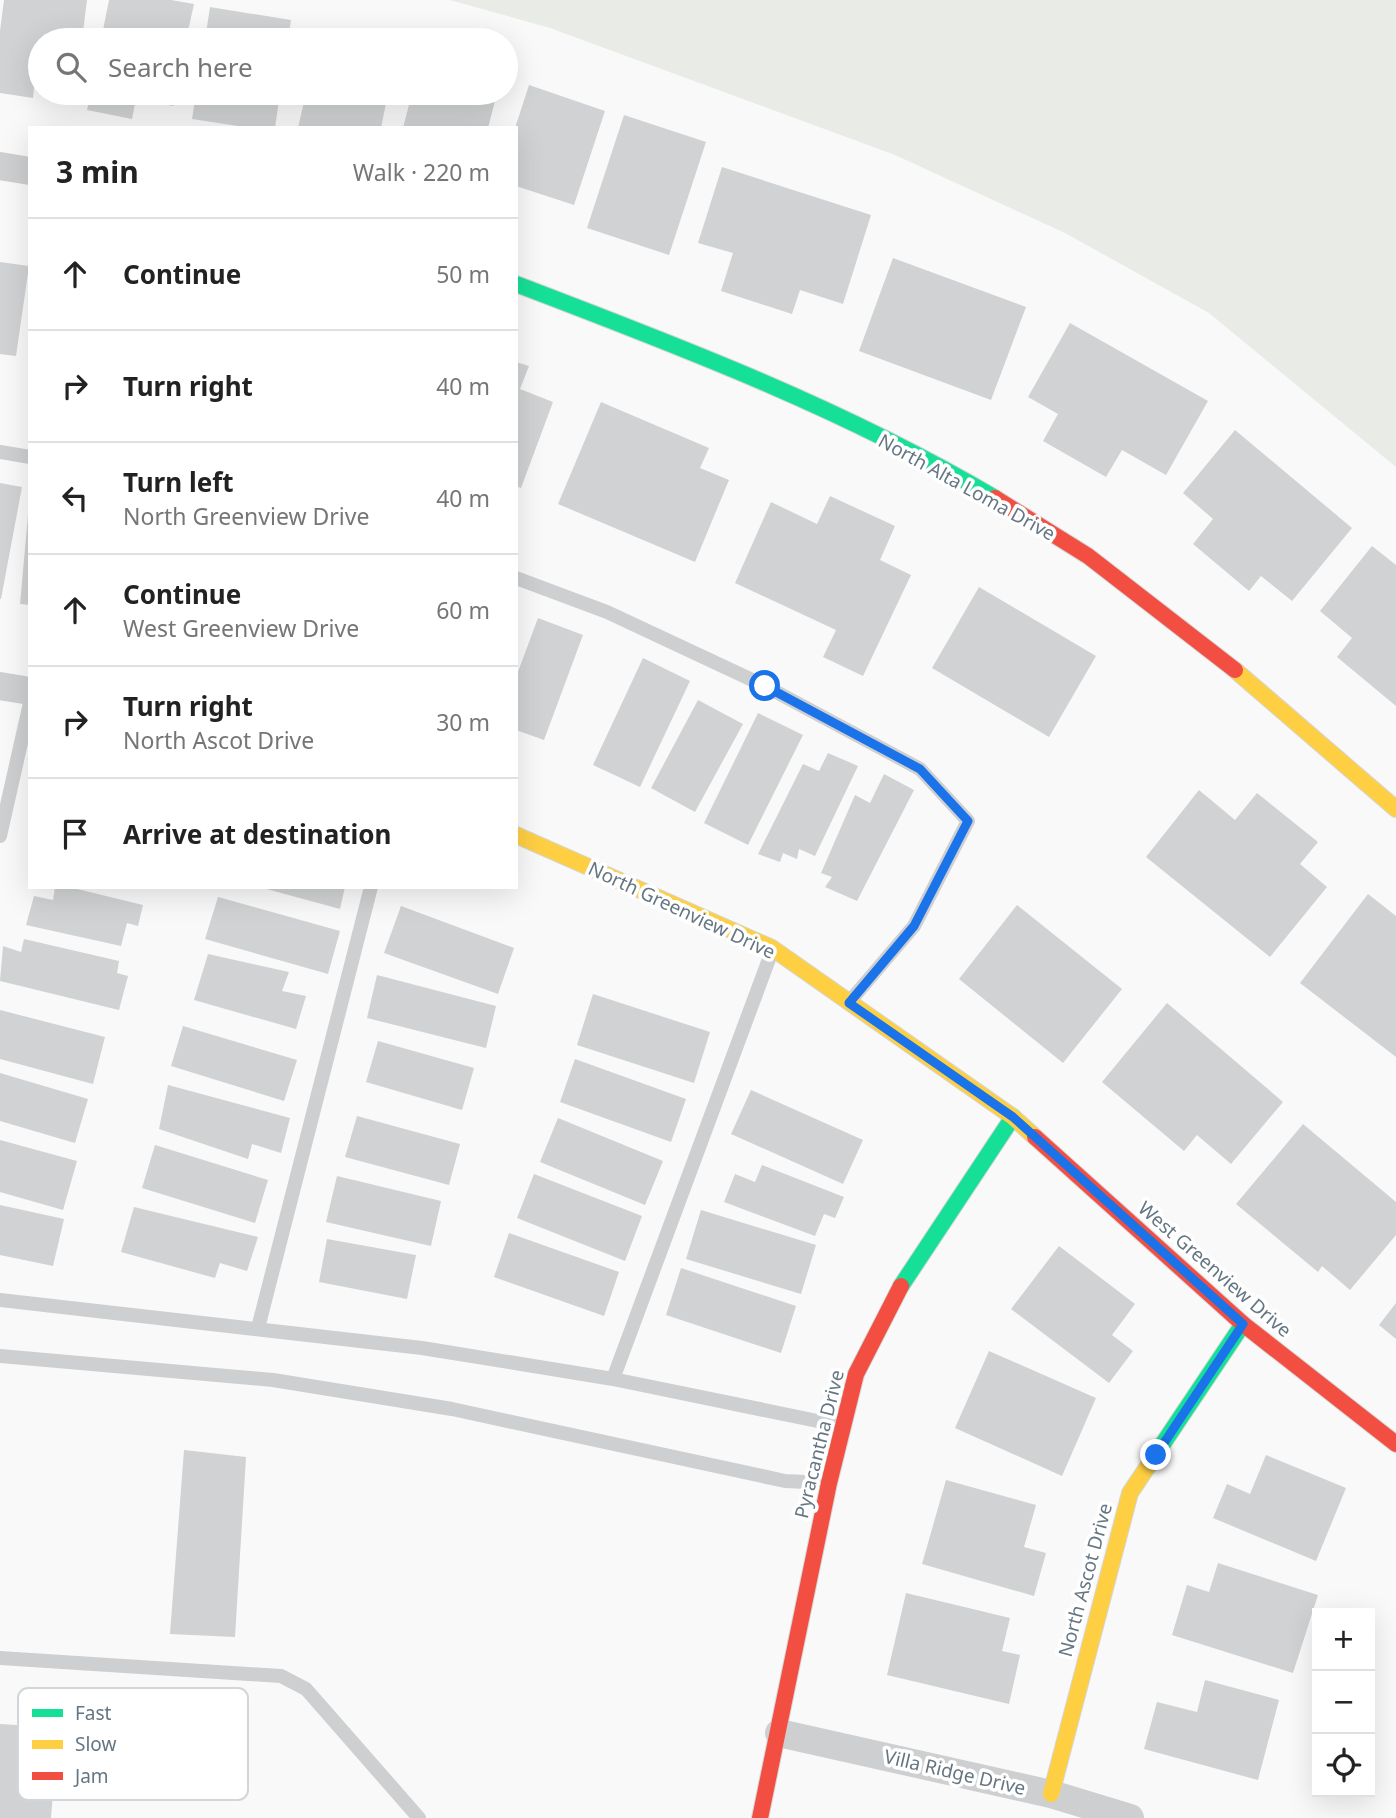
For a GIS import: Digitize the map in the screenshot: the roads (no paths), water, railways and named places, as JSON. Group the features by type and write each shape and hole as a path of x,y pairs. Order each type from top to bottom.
{"street":[{"path":"0,166 28,171"},
{"name":"North Alta Loma Drive","path":"518,285 690,350 918,456 1041,525 1152,603 1396,809"},
{"path":"0,686 28,691"},
{"name":"North Greenview Drive","path":"518,836 772,948 1013,1117"},
{"name":"West Greenview Drive","path":"1013,1117 1243,1324 1396,1444"},
{"name":"Pyracantha Drive","path":"761,1818 829,1483 856,1374 895,1295 1013,1117"},
{"name":"North Ascot Drive","path":"1051,1794 1130,1493 1243,1324"},
{"name":"Villa Ridge Drive","path":"779,1733 1051,1794 1130,1818"}],"lane":[{"path":"0,452 28,457"},
{"path":"518,579 632,624 765,686 920,769 968,821 914,926 849,1003"},
{"path":"0,836 28,712"},
{"path":"258,1328 371,889"},
{"path":"613,1379 772,948"},
{"path":"0,1300 422,1348 613,1379 844,1426"},
{"path":"0,1356 273,1380 452,1409 785,1481 829,1483"},
{"path":"0,1658 281,1676 306,1689 419,1818"}]}
